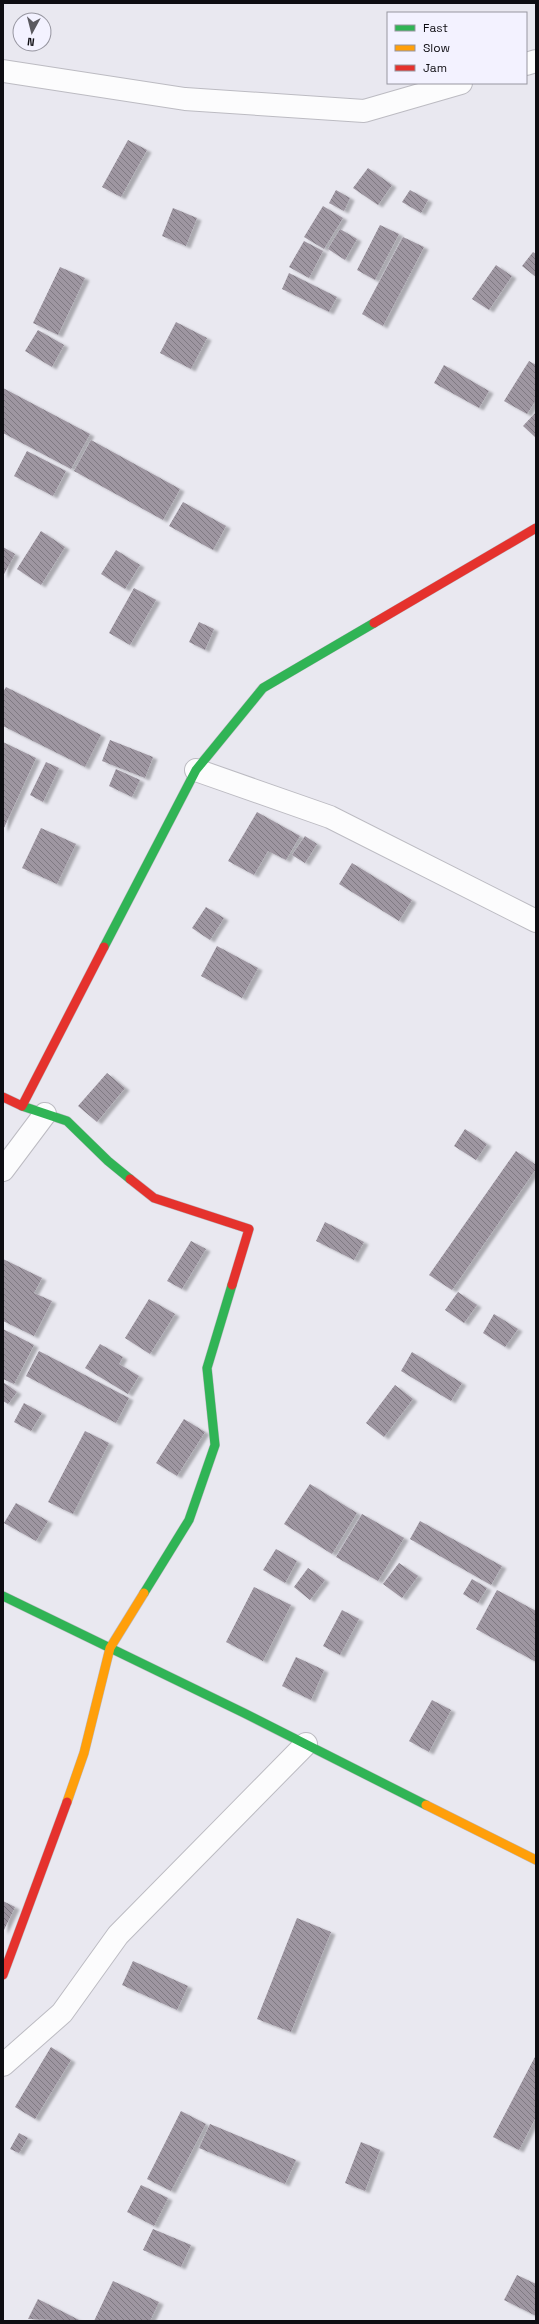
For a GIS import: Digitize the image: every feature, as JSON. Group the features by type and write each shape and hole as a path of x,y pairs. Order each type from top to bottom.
{"street":[{"path":"3,71 185,99 364,111 458,84"},
{"path":"22,1106 196,770 263,688 536,528"},
{"path":"196,770 330,817 536,921"},
{"path":"3,1097 22,1106 67,1121 108,1161 154,1198 250,1229 207,1368 215,1445 189,1520 110,1648 84,1752 32,1900 3,1975"},
{"path":"3,1170 45,1114"},
{"path":"3,1596 306,1744 536,1860"},
{"path":"3,2065 62,2013 118,1935 306,1744"}],"building":[{"path":"128,140 147,150 121,197 102,187"},
{"path":"368,168 392,185 378,205 353,188"},
{"path":"336,190 350,198 344,211 329,203"},
{"path":"410,190 428,200 421,213 402,202"},
{"path":"323,206 343,218 324,249 304,237"},
{"path":"173,208 197,218 186,246 162,236"},
{"path":"380,225 399,234 375,280 357,270"},
{"path":"340,229 357,239 345,260 328,249"},
{"path":"403,237 424,247 383,326 362,314"},
{"path":"304,241 323,251 309,278 289,267"},
{"path":"533,252 536,254 536,277 522,266"},
{"path":"496,265 512,276 489,310 472,299"},
{"path":"60,267 85,278 58,335 33,323"},
{"path":"289,273 337,297 329,312 282,289"},
{"path":"176,322 207,338 191,369 160,353"},
{"path":"38,330 64,345 52,367 25,351"},
{"path":"529,361 536,365 536,400 527,414 504,401"},
{"path":"444,365 489,391 479,408 434,383"},
{"path":"3,388 90,434 71,469 3,433"},
{"path":"536,412 536,436 535,437 523,426"},
{"path":"91,440 180,489 163,520 74,471"},
{"path":"27,451 66,471 53,496 14,476"},
{"path":"183,502 226,526 213,550 169,526"},
{"path":"41,531 65,547 41,585 17,569"},
{"path":"3,547 15,554 3,576"},
{"path":"116,550 140,565 125,589 101,574"},
{"path":"134,588 156,600 130,645 109,633"},
{"path":"199,622 214,629 205,650 189,642"},
{"path":"6,687 101,735 85,767 3,726 3,692"},
{"path":"110,740 153,757 145,778 102,761"},
{"path":"3,742 36,758 3,830"},
{"path":"46,762 59,768 43,802 30,795"},
{"path":"116,769 140,780 132,797 109,786"},
{"path":"257,812 300,836 286,860 268,851 254,875 228,861"},
{"path":"41,828 76,844 57,884 22,868"},
{"path":"305,836 317,844 305,863 292,855"},
{"path":"352,863 412,900 399,921 339,884"},
{"path":"206,907 224,918 210,940 192,928"},
{"path":"217,946 258,968 242,998 201,976"},
{"path":"107,1073 125,1088 97,1122 78,1106"},
{"path":"465,1129 487,1144 476,1160 454,1146"},
{"path":"516,1151 536,1165 536,1169 452,1290 429,1275"},
{"path":"325,1222 364,1242 354,1260 316,1241"},
{"path":"191,1241 206,1249 182,1289 167,1281"},
{"path":"3,1259 42,1278 34,1293 52,1301 34,1336 3,1321"},
{"path":"458,1292 477,1305 464,1323 445,1310"},
{"path":"149,1299 175,1314 150,1354 125,1338"},
{"path":"494,1314 518,1329 505,1347 483,1333"},
{"path":"3,1329 34,1345 14,1384 3,1379"},
{"path":"100,1344 123,1357 119,1364 139,1376 128,1394 85,1368"},
{"path":"39,1351 129,1398 116,1423 26,1376"},
{"path":"412,1352 462,1383 451,1401 401,1371"},
{"path":"3,1382 17,1392 8,1404 3,1401"},
{"path":"395,1385 413,1399 384,1437 366,1423"},
{"path":"24,1403 42,1413 31,1431 14,1422"},
{"path":"184,1419 205,1432 177,1476 156,1463"},
{"path":"85,1431 109,1443 73,1514 48,1502"},
{"path":"310,1484 357,1513 332,1554 284,1524"},
{"path":"16,1503 48,1521 36,1541 4,1523"},
{"path":"362,1514 404,1538 378,1581 336,1557"},
{"path":"420,1521 502,1566 491,1585 410,1539"},
{"path":"276,1549 297,1561 285,1583 263,1570"},
{"path":"399,1563 418,1576 402,1598 383,1584"},
{"path":"308,1568 325,1580 310,1600 294,1587"},
{"path":"472,1579 487,1588 478,1603 463,1594"},
{"path":"254,1587 291,1605 263,1661 226,1642"},
{"path":"497,1590 536,1611 536,1662 476,1629"},
{"path":"342,1610 359,1619 340,1655 323,1646"},
{"path":"296,1657 324,1670 311,1700 282,1686"},
{"path":"432,1700 451,1710 429,1752 409,1741"},
{"path":"3,1901 15,1907 3,1932"},
{"path":"297,1918 331,1932 291,2032 257,2019"},
{"path":"133,1961 188,1986 177,2010 122,1985"},
{"path":"51,2047 71,2060 35,2119 15,2107"},
{"path":"536,2055 536,2117 519,2150 493,2137"},
{"path":"181,2111 206,2124 171,2191 147,2179"},
{"path":"210,2124 296,2160 285,2184 199,2148"},
{"path":"19,2133 28,2138 19,2153 10,2149"},
{"path":"361,2142 380,2150 365,2191 345,2183"},
{"path":"141,2185 168,2198 154,2226 127,2212"},
{"path":"153,2229 191,2245 181,2267 143,2250"},
{"path":"517,2275 536,2284 536,2316 504,2300"},
{"path":"113,2281 159,2302 150,2321 94,2321"},
{"path":"38,2299 81,2321 28,2319"}],"traffic: fast":[{"path":"104,947 196,770 263,688 374,623"},
{"path":"22,1106 67,1121 108,1161 130,1179"},
{"path":"144,1593 189,1520 215,1445 207,1368 232,1285"},
{"path":"3,1596 244,1713 426,1805"}],"traffic: slow":[{"path":"67,1802 84,1753 110,1648 144,1593"},
{"path":"426,1805 536,1860"}],"traffic: jam":[{"path":"374,623 536,528"},
{"path":"3,1097 22,1106 104,947"},
{"path":"130,1179 154,1198 249,1229 232,1285"},
{"path":"3,1975 67,1802"}]}
